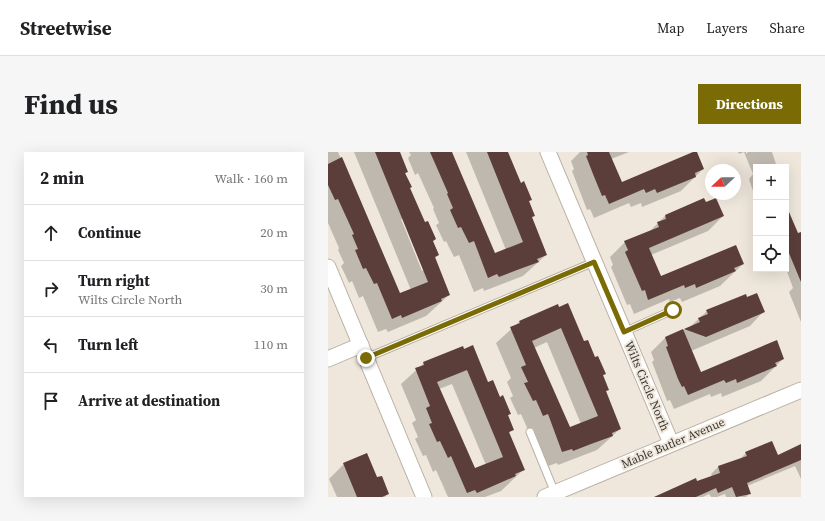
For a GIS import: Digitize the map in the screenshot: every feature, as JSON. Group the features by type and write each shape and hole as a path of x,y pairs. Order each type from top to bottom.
{"street":[{"name":"Wilts Circle North","path":"548,152 671,443"},
{"path":"328,267 424,497"},
{"path":"328,359 364,352"},
{"name":"Mable Butler Avenue","path":"550,495 671,443 801,390"}],"lane":[{"path":"364,352 594,262"},
{"path":"624,332 673,310"},
{"path":"530,432 550,495"}],"building":[{"path":"375,152 400,152 408,172 405,173 412,187 410,188 425,222 428,221 436,239 433,241 439,255 435,257 450,295 441,299 442,301 402,318 401,315 392,319 377,283 374,284 366,268 363,269 355,250 358,249 352,235 354,234 338,199 335,200 328,185 328,164 342,157 400,293 428,282"},
{"path":"430,152 452,152 495,253 523,242 487,152 508,152 521,183 524,181 532,200 529,201 535,216 532,217 547,255 537,259 539,262 499,277 497,274 488,278 474,241 469,243 461,227 458,228 450,210 453,208 447,194 448,193"},
{"path":"587,152 609,152 622,182 693,152 697,152 704,169 695,173 696,177 657,193 655,189 646,193 644,189 609,204 605,195 602,196 586,156 588,155"},
{"path":"704,198 706,202 717,200 724,216 649,248 661,276 736,245 744,264 734,268 736,271 696,288 695,284 685,288 684,285 648,300 645,290 642,291 625,252 628,250 624,241 659,227 657,222 666,219 665,215"},
{"path":"789,212 798,233 801,232 801,282 789,253"},
{"path":"757,293 765,312 706,337 684,329 700,322 698,318 708,314 706,310 746,294 747,297"},
{"path":"568,303 584,341 588,340 595,357 598,356 606,374 603,375 609,390 606,391 621,429 612,433 613,436 573,451 572,449 562,452 548,414 543,416 536,400 533,401 524,383 528,382 521,367 526,365 510,327 520,323 519,321 558,304 559,307","holes":["561,328 598,416 570,427 532,341"]},
{"path":"683,329 701,372 777,340 784,359 775,363 777,366 737,383 736,379 726,383 724,380 688,395 684,386 682,387 678,379 666,347 668,346 665,337"},
{"path":"473,345 488,382 493,380 500,397 503,395 511,414 508,415 514,430 509,432 525,470 515,474 516,476 477,493 475,490 467,493 451,456 448,458 440,441 437,442 429,424 432,423 426,408 430,406 415,368 424,365 423,362 463,346 464,349","holes":["467,370 503,457 475,468 437,382"]},
{"path":"772,441 778,455 801,444 801,460 747,483 751,494 736,497 732,487 718,493 716,488 696,497 654,497 696,478 697,481 720,473 718,466 747,456 745,452"},
{"path":"367,453 377,477 382,476 389,494 382,497 357,497 343,463"}],"route":[{"path":"366,358 594,262 624,332 673,310"}]}
